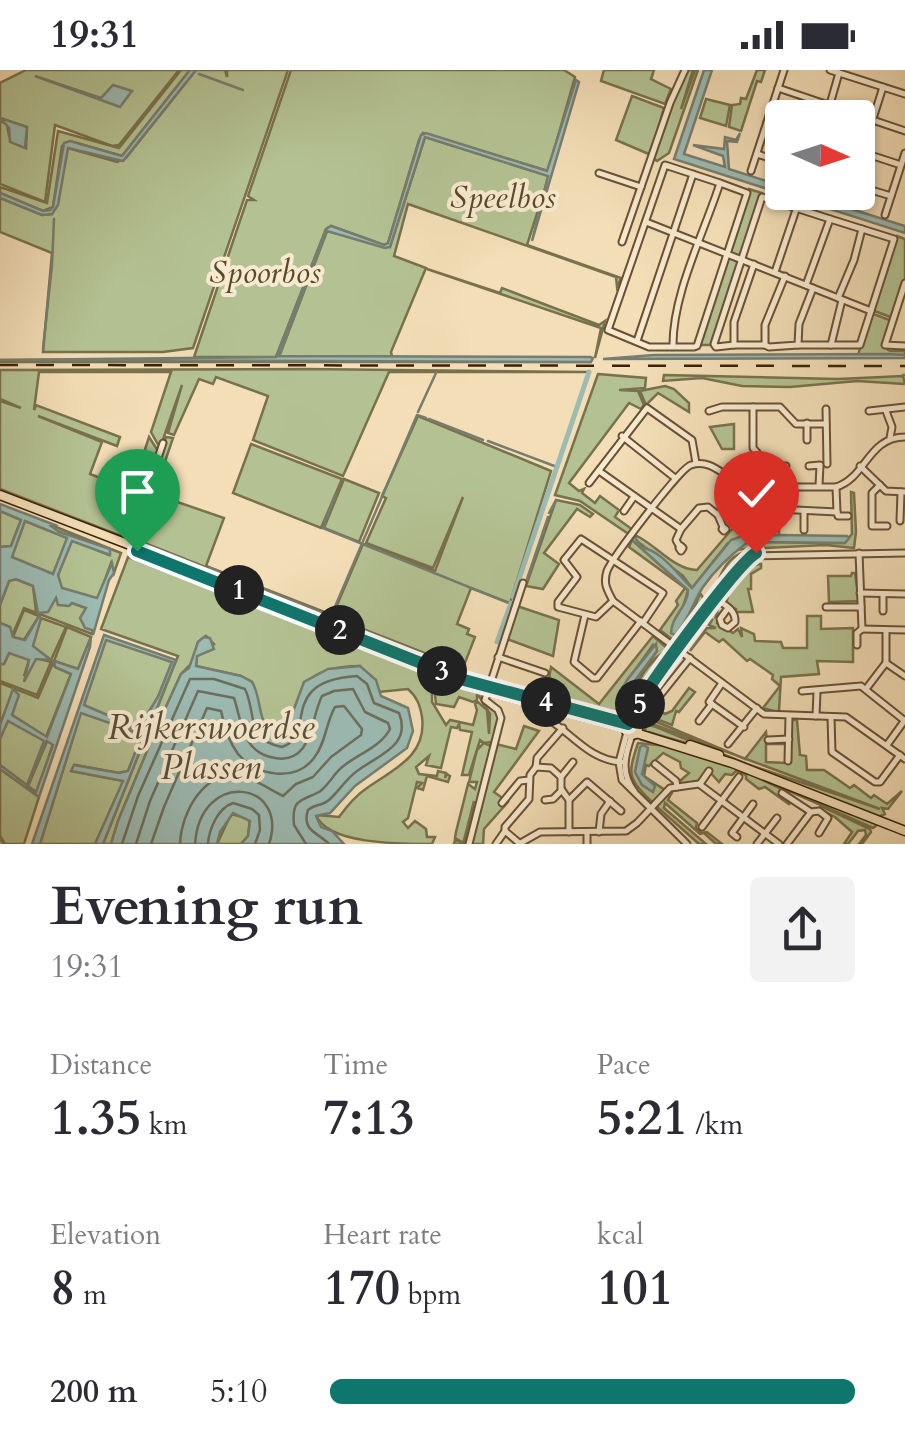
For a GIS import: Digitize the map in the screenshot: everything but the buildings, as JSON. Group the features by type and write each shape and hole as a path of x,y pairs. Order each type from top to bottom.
{"main road":[{"path":"0,495 488,689 704,749 905,830"}],"street":[{"path":"622,242 674,92 686,70"},
{"path":"774,100 784,70"},
{"path":"830,70 905,94"},
{"path":"832,100 840,72"},
{"path":"875,111 883,87"},
{"path":"778,88 813,100"},
{"path":"875,121 905,130"},
{"path":"752,171 765,128"},
{"path":"885,214 905,153"},
{"path":"757,154 765,157"},
{"path":"875,157 901,165"},
{"path":"697,346 747,192 665,165 608,330 649,347 859,347 894,239 812,210"},
{"path":"599,173 641,187"},
{"path":"636,342 693,174"},
{"path":"672,347 672,329 720,182"},
{"path":"875,191 891,196"},
{"path":"714,346 762,197 765,198"},
{"path":"775,272 796,210"},
{"path":"798,346 799,324 830,218"},
{"path":"646,222 870,311"},
{"path":"831,345 840,299 862,229"},
{"path":"734,345 734,322 754,264"},
{"path":"765,345 765,325 784,276"},
{"path":"904,286 886,346 905,346"},
{"path":"753,407 752,448 759,454 756,555"},
{"path":"709,411 780,407 793,423 826,424"},
{"path":"589,483 622,436 649,408 692,440 696,464"},
{"path":"869,410 905,408"},
{"path":"820,487 826,409"},
{"path":"886,411 892,428 890,438"},
{"path":"807,424 807,440"},
{"path":"622,436 675,478"},
{"path":"831,716 832,752 880,782 902,757 887,745 852,719 831,716 768,716 613,600 606,586 607,572 683,469 708,464 742,486 757,488 836,487 848,482 876,446 890,438 905,438"},
{"path":"129,546 163,442"},
{"path":"809,466 838,464"},
{"path":"759,466 786,466"},
{"path":"860,466 886,492 903,492 900,520"},
{"path":"599,471 682,529"},
{"path":"880,485 872,493 872,526 887,526"},
{"path":"718,515 742,486"},
{"path":"836,487 838,516 848,516"},
{"path":"624,511 634,498"},
{"path":"680,547 676,540 699,508 708,508 718,515 723,527"},
{"path":"756,528 776,528 776,509 837,512"},
{"path":"804,512 804,530"},
{"path":"585,615 574,662 598,678 663,592 582,538 564,560 577,575 558,607 600,616 613,600"},
{"path":"860,554 862,628"},
{"path":"689,844 626,786 622,762 644,701 747,560 756,555 905,554"},
{"path":"469,844 502,718 498,710 485,702 522,583"},
{"path":"860,594 905,594"},
{"path":"883,594 883,611"},
{"path":"718,600 728,608"},
{"path":"826,607 860,606"},
{"path":"862,628 905,630"},
{"path":"857,646 857,633 862,628"},
{"path":"866,689 886,663 886,631"},
{"path":"498,657 545,672"},
{"path":"654,703 690,658"},
{"path":"886,663 905,676"},
{"path":"699,721 722,683"},
{"path":"802,691 818,692 830,686 866,689 905,721 887,745"},
{"path":"816,716 818,692"},
{"path":"711,702 744,727"},
{"path":"728,744 757,708"},
{"path":"540,714 600,760 622,762"},
{"path":"788,761 789,716"},
{"path":"496,844 528,799 529,780 537,758 563,728"},
{"path":"768,740 789,739"},
{"path":"561,777 574,762"},
{"path":"655,764 677,786"},
{"path":"536,768 551,768 561,777 562,790 569,800 569,832"},
{"path":"700,784 709,771"},
{"path":"702,827 740,777"},
{"path":"502,802 520,781 529,780"},
{"path":"569,800 587,782 621,812"},
{"path":"505,832 519,843 540,832 626,830 670,788 700,784 779,844"},
{"path":"544,800 553,799 562,790"},
{"path":"782,794 810,812 819,811 828,818 819,833"},
{"path":"599,832 601,814 610,801"},
{"path":"737,837 732,833 753,804"},
{"path":"787,844 810,812"},
{"path":"757,844 777,818"},
{"path":"587,832 587,844"}],"green space":[{"path":"26,70 179,70 119,145 112,146 55,125 45,202 0,184 0,121 7,124 9,136 26,148 27,127 0,118 0,83"},
{"path":"181,70 190,70 122,156 70,141 62,146 53,207 43,211 0,193 0,187 47,203 58,131 119,148"},
{"path":"196,70 225,70 227,77 227,70 288,70 193,348 163,352 43,352 52,253 0,232 0,198 42,215 52,214 68,148 117,162 126,158"},
{"name":"Spoorbos","path":"291,70 564,70 575,77 548,171 423,133 388,243 384,245 331,226 326,229 276,357 194,357 247,200 254,200 248,196"},
{"path":"604,70 654,70 651,79 671,89 665,104 601,81"},
{"path":"687,70 693,70 681,109 698,70 669,153 657,161 653,158"},
{"path":"757,70 765,70 761,82 757,81 741,131 729,127 732,105 746,99"},
{"path":"632,96 664,108 651,155 616,140"},
{"path":"706,99 730,105 726,126 700,118"},
{"name":"Speelbos","path":"425,137 549,176 527,245 621,278 617,287 616,277 408,204 394,256 426,268 392,356 279,357 327,231 390,247"},
{"path":"749,189 762,193 741,256 729,253"},
{"path":"897,236 905,239 905,279 893,318 872,310"},
{"path":"728,257 739,262 712,345 699,345"},
{"path":"427,269 500,293 502,288 599,325 605,321 595,358 601,328"},
{"path":"871,313 892,321 884,347 890,351 905,348 905,355 858,355"},
{"path":"537,360 591,362 0,362"},
{"path":"0,370 588,372 389,372 343,476 253,440 268,396 216,377 213,384 199,379 174,435 168,433 182,385 160,448 151,432 171,372 39,372 34,410 36,405 120,437 117,446 38,416 102,442 90,474 113,483 117,474 140,483 136,499 142,484 146,486 129,539 0,489 0,401 21,408 0,399"},
{"path":"598,374 646,378 645,388 619,390 638,391 644,405 641,409 629,403 569,483 579,491 584,489 582,493 595,503 600,496 619,510 615,517 633,530 630,535 580,501 555,495"},
{"path":"664,375 838,379 903,376 905,384 857,381 790,387 742,386 702,378 663,381"},
{"path":"665,386 689,403 689,412 658,393 646,405 640,391"},
{"path":"418,416 551,471 510,603 471,588 457,624 475,637 463,668 332,617 363,544 435,571 463,497 433,568 366,543 386,498 382,496"},
{"path":"734,424 734,449 722,449 710,427"},
{"path":"149,437 158,451 149,482 142,481 147,465 141,481 118,471 122,459 128,461 131,452 143,456"},
{"path":"166,437 173,438 154,494 224,518 206,566 327,613 132,538"},
{"path":"251,444 342,479 321,528 233,493"},
{"path":"344,479 379,493 359,542 324,528"},
{"path":"851,492 854,548 759,545 759,530 779,529 779,535 767,536 764,542 844,543 852,534"},
{"path":"556,500 580,505 593,514 590,517 577,509 544,553 559,564 543,589 526,586"},
{"path":"0,511 21,520 11,546 0,547"},
{"path":"26,515 121,553 114,573 111,563 98,599 61,588 58,575 72,540 109,555 110,549 28,521"},
{"path":"25,521 68,538 53,574 11,558"},
{"path":"733,528 754,528 753,548 736,550 747,542 728,543 692,588 683,576 634,539 637,536 674,562 697,570"},
{"path":"632,540 688,590 675,634 694,609 700,593 707,604 677,643 660,630 685,588 629,547"},
{"path":"755,550 717,597 714,596 732,559"},
{"path":"128,557 477,692 473,702 459,697 454,707 436,704 432,684 432,702 446,725 450,720 473,725 478,702 487,710 489,734 490,714 479,696 483,694 483,702 500,715 493,742 480,740 469,775 462,775 472,732 460,730 459,724 457,728 451,727 441,768 426,765 429,756 416,767 419,774 437,776 438,771 446,773 445,778 450,776 448,782 427,776 423,790 417,788 422,783 417,782 408,818 403,822 408,828 415,821 426,829 427,837 435,837 432,844 349,837 323,825 316,815 339,817 359,794 414,752 422,717 418,702 408,689 379,692 360,666 325,671 315,676 301,693 284,736 275,734 264,723 252,682 196,666 197,656 214,644 206,636 198,642 192,663 181,674 111,844 103,844 178,656 101,629"},
{"path":"755,558 740,577 753,565 761,564 751,574 748,589 753,612 736,612 726,604 728,596 723,602 722,599"},
{"path":"852,573 859,601 829,602 828,576"},
{"path":"16,579 33,586 36,611 55,598 62,604 86,608 84,620 92,634 24,608 12,636 10,627 0,623 0,605 9,581"},
{"path":"719,604 716,616 725,609 717,623 733,633 738,629 742,637 741,628 754,634 755,641 781,642 783,648 807,648 807,616 821,616 821,629 853,628 853,662 817,661 819,674 781,677 779,711 784,714 763,708 780,686 773,675 750,659 747,661 723,639 719,642 705,632 690,651 707,628 716,628 709,625 709,619"},
{"path":"517,606 559,620 553,656 507,639"},
{"path":"24,610 39,616 24,640 13,637"},
{"path":"41,618 66,627 51,660 32,646"},
{"path":"67,627 91,637 78,669 54,661"},
{"path":"653,636 669,650 646,668 634,685 623,714 546,696 551,667 599,704","holes":["653,645 657,651 630,687 623,707 618,707 622,688"]},
{"path":"106,639 172,662 158,697 139,728 132,726 130,730 143,735 128,771 75,765 72,771 124,781 95,844 40,844 81,712 124,728 126,724 83,705"},
{"path":"14,652 29,660 24,676 36,658 51,662 37,695 0,681 0,664"},
{"path":"667,654 643,687 647,687 631,715 626,715 646,670"},
{"path":"53,663 71,674 46,737 12,715 14,689 0,725 0,683 38,698"},
{"path":"689,688 695,692 676,711 672,725 651,717 654,706 665,714 672,711"},
{"path":"650,719 736,755 647,722"},
{"path":"8,720 45,741 27,786 0,765 0,739"},
{"path":"790,720 797,720 800,755 806,756 807,770 824,770 850,788 854,785 887,804 902,791 888,809 882,808 885,814 878,817 706,749 645,731 646,724 747,764 880,809 745,759 766,732 767,741 784,744 766,744 766,762 786,763"},
{"path":"524,726 539,731 494,792 508,802 484,829 483,844 471,844 496,744 516,749"},
{"path":"642,738 729,765 878,824 873,828 757,777 787,792 780,797 789,804 765,787 759,789 746,775 736,771 725,774 719,782 707,769 700,781 681,784 689,773 681,768 680,762 663,753 646,765 644,776 665,790 653,803 634,782 632,763 638,743 667,746"},
{"path":"47,741 53,744 37,793 28,786"},
{"path":"484,743 493,747 467,844 474,801 463,844 454,844 455,840 462,842 455,838 456,832 468,784 475,789 477,782 469,782 477,750"},
{"path":"0,769 39,797 24,844 5,844 0,836"},
{"path":"674,789 668,800 697,823 701,833 707,832 722,844 700,834 665,803 664,808 706,844 699,844 656,806"},
{"path":"821,806 871,832 862,844 865,830 858,831 844,844 852,832 819,809"},
{"path":"231,814 250,819 248,836 241,844 217,844"}],"water":[{"path":"190,70 196,70 123,161 68,148 58,205 52,214 42,215 0,198 0,193 43,211 50,210 64,143 70,141 122,156"},
{"path":"704,70 712,70 684,154 725,167 723,156 693,145 724,149 725,137 736,140 740,133 737,142 727,141 729,169 765,181 765,188 674,159"},
{"path":"35,76 101,98 113,85 132,91 120,107"},
{"path":"576,80 579,82 532,241 548,176 425,137 390,247 327,231 279,356 590,357 591,362 0,360 276,357 326,229 331,226 384,245 388,243 421,135 426,133 547,171"},
{"path":"0,118 27,127 25,148 10,142 9,128"},
{"path":"833,210 855,210 905,226 905,233"},
{"path":"887,354 905,358 603,359 654,355"},
{"path":"0,504 55,525 51,526 59,532 110,549 110,555 72,541 58,575 62,588 97,598 112,563 114,573 93,635 80,618 86,608 72,603 58,605 56,598 48,612 38,613 33,586 16,579 9,581 0,605 0,547 11,546 21,520 0,511","holes":["25,521 67,538 53,574 12,557"]},
{"path":"745,535 749,541 713,574 680,629 675,635 671,633 688,590 632,540 634,536 641,547 663,558 692,588 731,540"},
{"path":"767,536 849,538 845,543 764,542"},
{"path":"39,616 33,646 51,660 36,659 24,682 29,660 9,653 4,664 0,664 0,623 10,627 13,637 25,640"},
{"path":"104,635 176,660 103,844 95,844 123,781 71,771 74,765 128,771 142,735 129,730 132,726 139,728 158,697 172,662 106,640 84,705 126,723 124,728 81,713 40,844 32,844"},
{"path":"91,637 39,797 0,769 0,765 27,785 44,741 8,721 0,739 0,725 13,689 19,695 12,715 47,737 71,674 55,667 54,661 78,669","holes":["47,741 53,745 36,792 28,786"]},
{"name":"Rijkerswoerdse Plassen","path":"204,637 210,638 214,649 197,656 196,666 252,682 264,723 275,734 284,736 304,682 328,669 360,666 376,680 381,696 408,708 413,731 407,748 355,786 330,813 316,816 321,827 332,831 344,844 241,844 248,836 250,821 233,813 217,844 111,844 160,720"},
{"path":"656,644 657,651 630,687 623,708 619,708 616,703 627,680"},
{"path":"640,747 648,748 642,774 655,786 653,792 642,785 635,772"}],"waterway":[{"path":"199,74 243,90"},
{"path":"43,349 54,219"},
{"path":"513,597 589,372"},
{"path":"418,412 436,373"},
{"path":"331,616 417,415 426,418"},
{"path":"429,419 483,440"},
{"path":"488,441 557,467"},
{"path":"335,495 323,528 511,604"},
{"path":"549,513 556,500"},
{"path":"526,582 548,517"},
{"path":"210,568 327,615"},
{"path":"497,642 511,603"},
{"path":"495,677 498,682 514,687"},
{"path":"517,688 545,695"},
{"path":"0,840 3,844"}],"railway":[{"path":"0,365 905,366"}],"route":[{"path":"137,551 464,680 628,724 643,697 716,599 756,553"}]}
